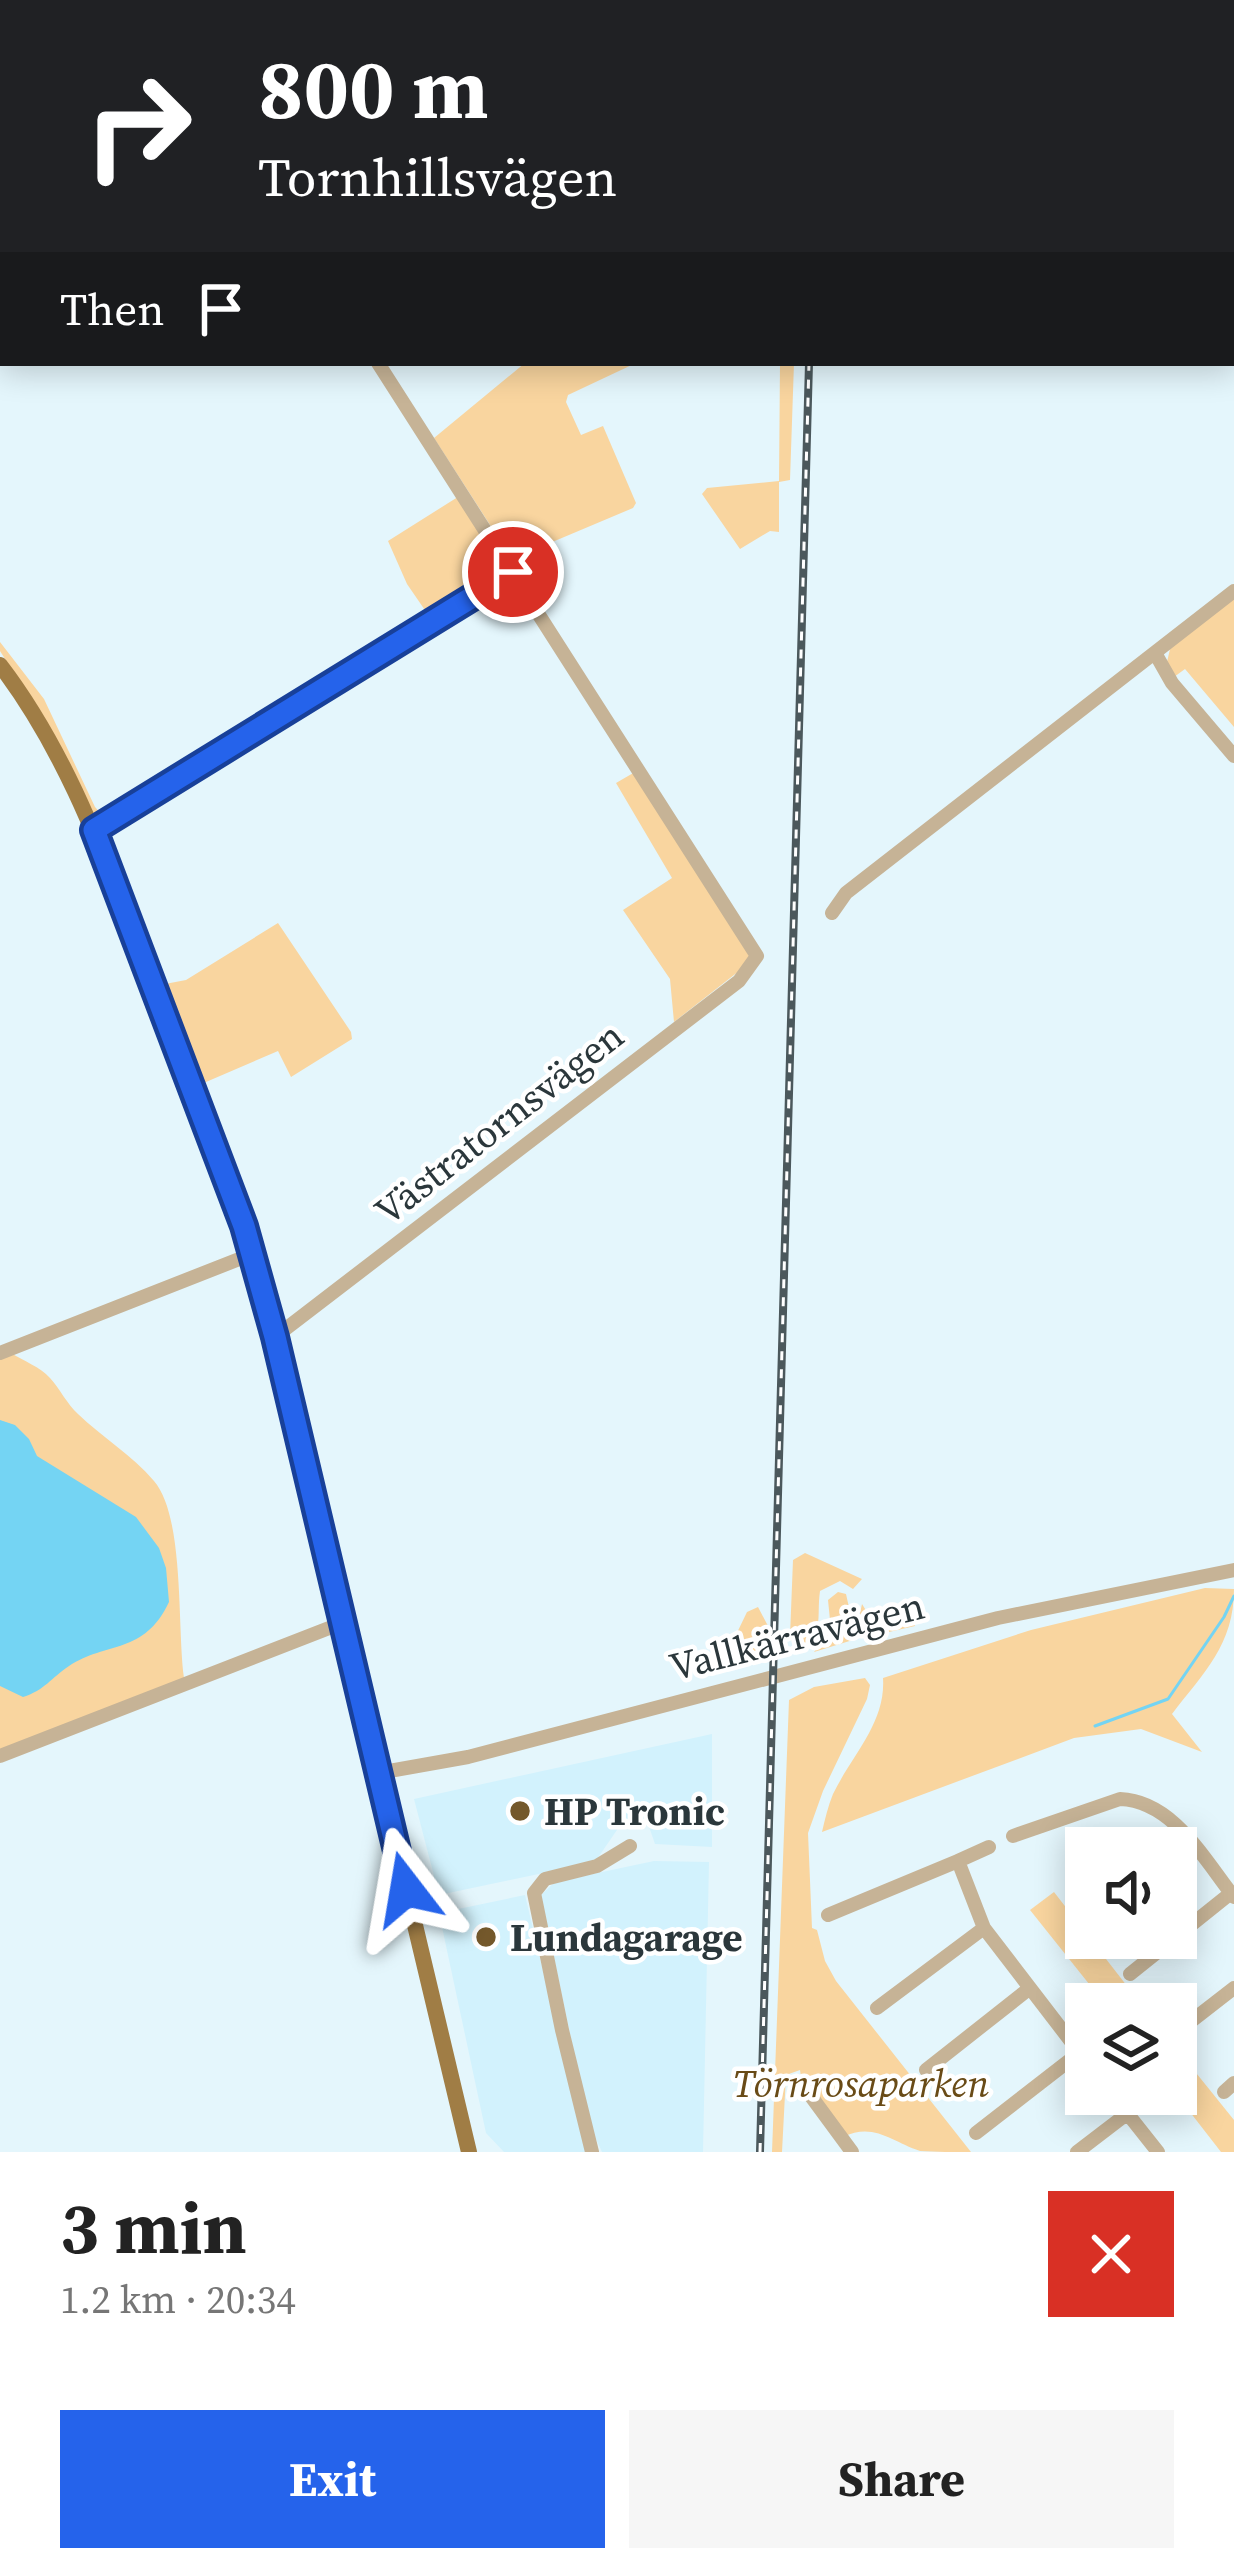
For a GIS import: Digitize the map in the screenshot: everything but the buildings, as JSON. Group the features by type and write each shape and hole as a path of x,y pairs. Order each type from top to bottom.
{"main road":[{"path":"0,665 37,718 94,830 225,1171 252,1254 469,2152"}],"street":[{"path":"94,830 513,572 380,366"},
{"name":"Västratornsvägen","path":"275,1337 739,981 757,956 513,572"},
{"path":"832,913 846,893 1234,591"},
{"path":"1155,653 1172,683 1234,756"},
{"path":"0,1353 252,1254"},
{"name":"Vallkärravägen","path":"378,1773 468,1756 998,1618 1234,1570"},
{"path":"0,1756 341,1623"},
{"path":"1013,1836 1120,1799 1160,1810 1177,1827"},
{"path":"592,2152 534,1893 545,1879 597,1866 630,1846"},
{"path":"828,1916 989,1847"},
{"path":"1197,1850 1233,1895 1197,1921"},
{"path":"958,1861 984,1928 1065,2034"},
{"path":"877,2008 984,1928"},
{"path":"1130,1974 1148,1959"},
{"path":"926,2070 1030,1988"},
{"path":"1197,2017 1234,1988"},
{"path":"976,2133 1065,2069"},
{"path":"802,2084 852,2152"},
{"path":"1077,2152 1125,2115"},
{"path":"1130,2115 1158,2152"}],"shaded area":[{"path":"712,1734 712,1847 655,1844 646,1818 619,1827 595,1862 439,1895 414,1799"},
{"path":"654,1861 709,1862 703,2152 602,2152 589,2124 541,1895 555,1882"},
{"path":"525,1895 586,2152 504,2152 486,2133 439,1913"}],"green space":[{"path":"521,366 630,366 568,395 566,402 581,435 603,426 636,503 512,559 434,438"},
{"path":"780,366 794,366 790,480 779,482 779,532 770,531 740,549 702,494 707,488 779,481"},
{"path":"461,495 505,568 429,616 407,584 388,541"},
{"path":"1234,596 1234,727 1185,669 1174,677 1166,666 1171,645"},
{"path":"0,642 44,699 95,807 106,819 95,817 47,725 0,651"},
{"path":"635,772 751,955 748,964 674,1022 670,979 623,910 672,878 616,783"},
{"path":"278,923 352,1039 291,1077 278,1051 199,1085 165,984 186,980"},
{"path":"11,1353 46,1374 78,1414 154,1481 164,1498 175,1546 184,1678 0,1751 0,1358"},
{"path":"805,1553 862,1579 853,1589 840,1581 820,1591 815,1633 795,1650 790,1636 793,1560"},
{"path":"1205,1588 1234,1589 1229,1626 1206,1671 1172,1714 1202,1752 1141,1729 1074,1738 822,1832 833,1794 874,1724 883,1678 1031,1630"},
{"path":"838,1592 846,1594 856,1639 814,1652 831,1630 828,1600"},
{"path":"862,1604 870,1617 911,1610 915,1626 867,1637"},
{"path":"758,1607 768,1626 763,1648 752,1657 740,1653 734,1639 747,1612"},
{"name":"Törnrosaparken","path":"865,1678 870,1685 867,1699 808,1833 812,1928 817,1930 836,1981 971,2152 920,2151 874,2132 843,2137 802,2084 800,2070 786,2075 782,2152 772,2152 789,1700 814,1687"},
{"path":"1054,1892 1065,1906 1065,1954 1030,1910"},
{"path":"1069,1959 1106,1959 1125,1983 1088,1983"},
{"path":"1197,2074 1234,2120 1234,2152 1221,2152 1192,2115 1197,2115"}],"water":[{"path":"0,1420 15,1425 37,1456 136,1517 159,1548 169,1602 159,1619 136,1639 83,1658 23,1697 0,1686"}],"waterway":[{"path":"1095,1726 1168,1699 1234,1596"}],"railway":[{"path":"760,2152 809,366"}],"place":[{"name":"HP Tronic","path":"520,1811"},
{"name":"Lundagarage","path":"486,1937"}],"route":[{"path":"406,1889 275,1337 244,1226 94,830 513,572"}]}
